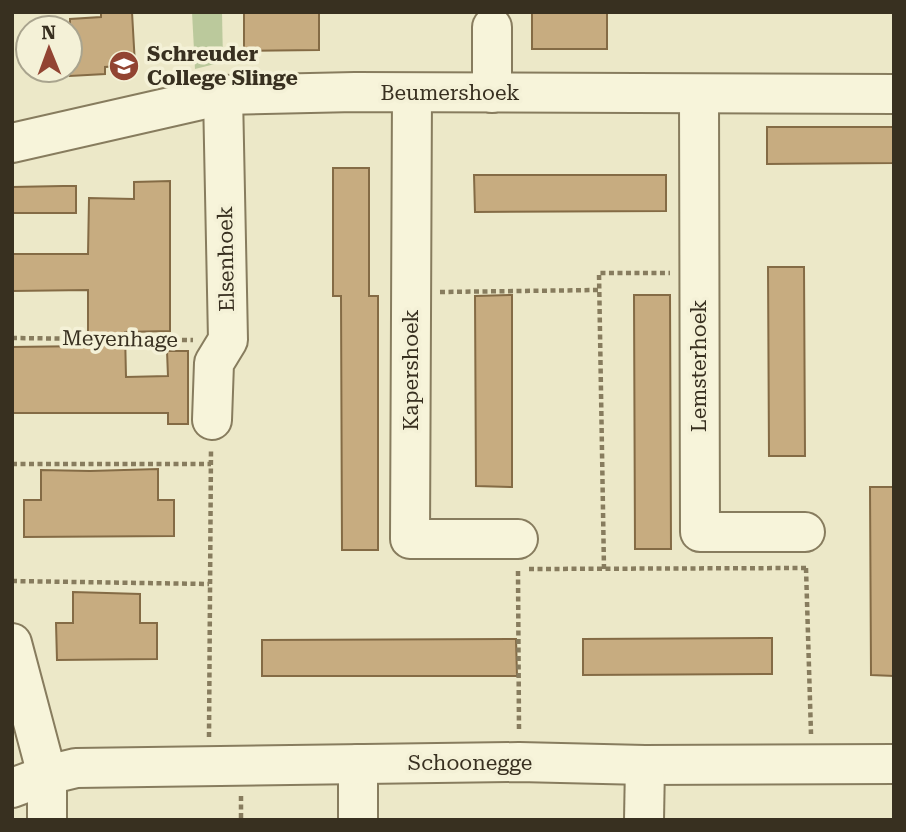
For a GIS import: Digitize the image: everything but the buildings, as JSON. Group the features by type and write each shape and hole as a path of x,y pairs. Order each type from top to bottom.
{"street":[{"path":"492,27 492,93"},
{"name":"Beumershoek","path":"12,144 223,95 355,92 894,94"},
{"name":"Kapershoek","path":"412,93 410,539 518,539"},
{"name":"Lemsterhoek","path":"699,94 700,532 805,550"},
{"name":"Elsenhoek","path":"212,420 214,363 228,340 223,95"},
{"path":"12,643 29,781 47,820"},
{"name":"Schoonegge","path":"29,781 76,768 519,762 645,765 894,764"},
{"path":"358,764 358,820"},
{"path":"644,820 645,765"}],"path":[{"path":"604,569 598,272 699,273"},
{"path":"411,292 599,290"},
{"name":"Meyenhage","path":"12,338 228,340"},
{"path":"209,766 212,420"},
{"path":"12,464 211,464"},
{"path":"519,762 518,569 604,569 805,550 812,764"},
{"path":"12,581 209,583"}],"green space":[{"path":"192,12 222,12 223,62 195,69"}],"place":[{"name":"Schreuder College Slinge","path":"124,66"}]}
